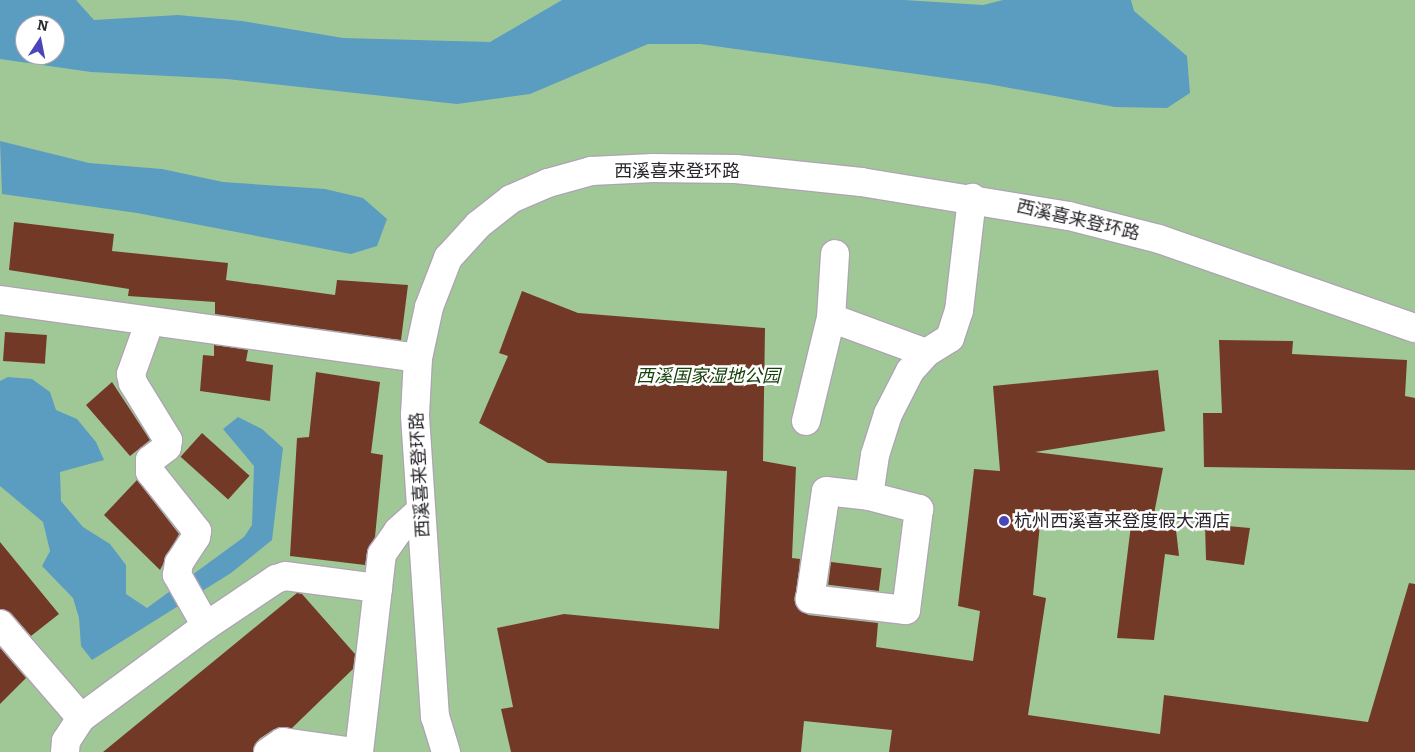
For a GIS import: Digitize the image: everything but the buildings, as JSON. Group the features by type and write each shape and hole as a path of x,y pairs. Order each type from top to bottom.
{"street":[{"name":"西溪喜来登环路","path":"446,752 435,717 415,415 418,358 428,307 448,258 478,225 510,199 548,183 591,172 653,168 736,169 972,198 1069,216 1159,239 1415,328"},
{"path":"869,496 875,455 888,414 910,371 926,353 950,338 959,311 972,198"},
{"path":"806,421 831,318 835,254"},
{"path":"0,300 418,358"},
{"path":"831,318 926,353"},
{"path":"150,321 131,374 133,383 168,440 167,447 150,460 150,472 196,531 196,537 179,563 177,575 200,616"},
{"path":"826,491 869,496 919,509 906,610 810,599 826,491"},
{"path":"359,752 382,554 398,531 421,510"},
{"path":"65,752 66,740 81,718 200,616 285,576 378,588"},
{"path":"0,624 81,718"},
{"path":"268,752 283,742 354,752"}],"green space":[{"name":"西溪国家湿地公园","path":"0,0 1415,0 1415,752 0,752"}],"water":[{"path":"0,0 76,0 94,20 178,15 242,21 343,38 490,42 562,0 904,0 983,5 1003,0 1131,0 1134,11 1187,56 1190,93 1167,108 1115,107 988,84 700,44 648,44 530,94 457,104 227,79 91,72 42,65 65,65 65,15 15,15 15,61 0,59"},
{"path":"0,141 89,163 162,169 223,182 325,189 363,198 387,219 377,246 351,254 137,213 2,194"},
{"path":"8,377 32,379 50,392 56,410 77,419 96,442 104,460 60,472 61,501 83,527 110,544 126,565 126,594 147,608 244,537 252,525 254,466 223,429 238,417 262,429 283,448 272,540 231,573 92,660 81,646 79,618 73,598 42,566 50,551 43,522 0,486 0,381"}],"place":[{"name":"杭州西溪喜来登度假大酒店","path":"1004,521"}]}
